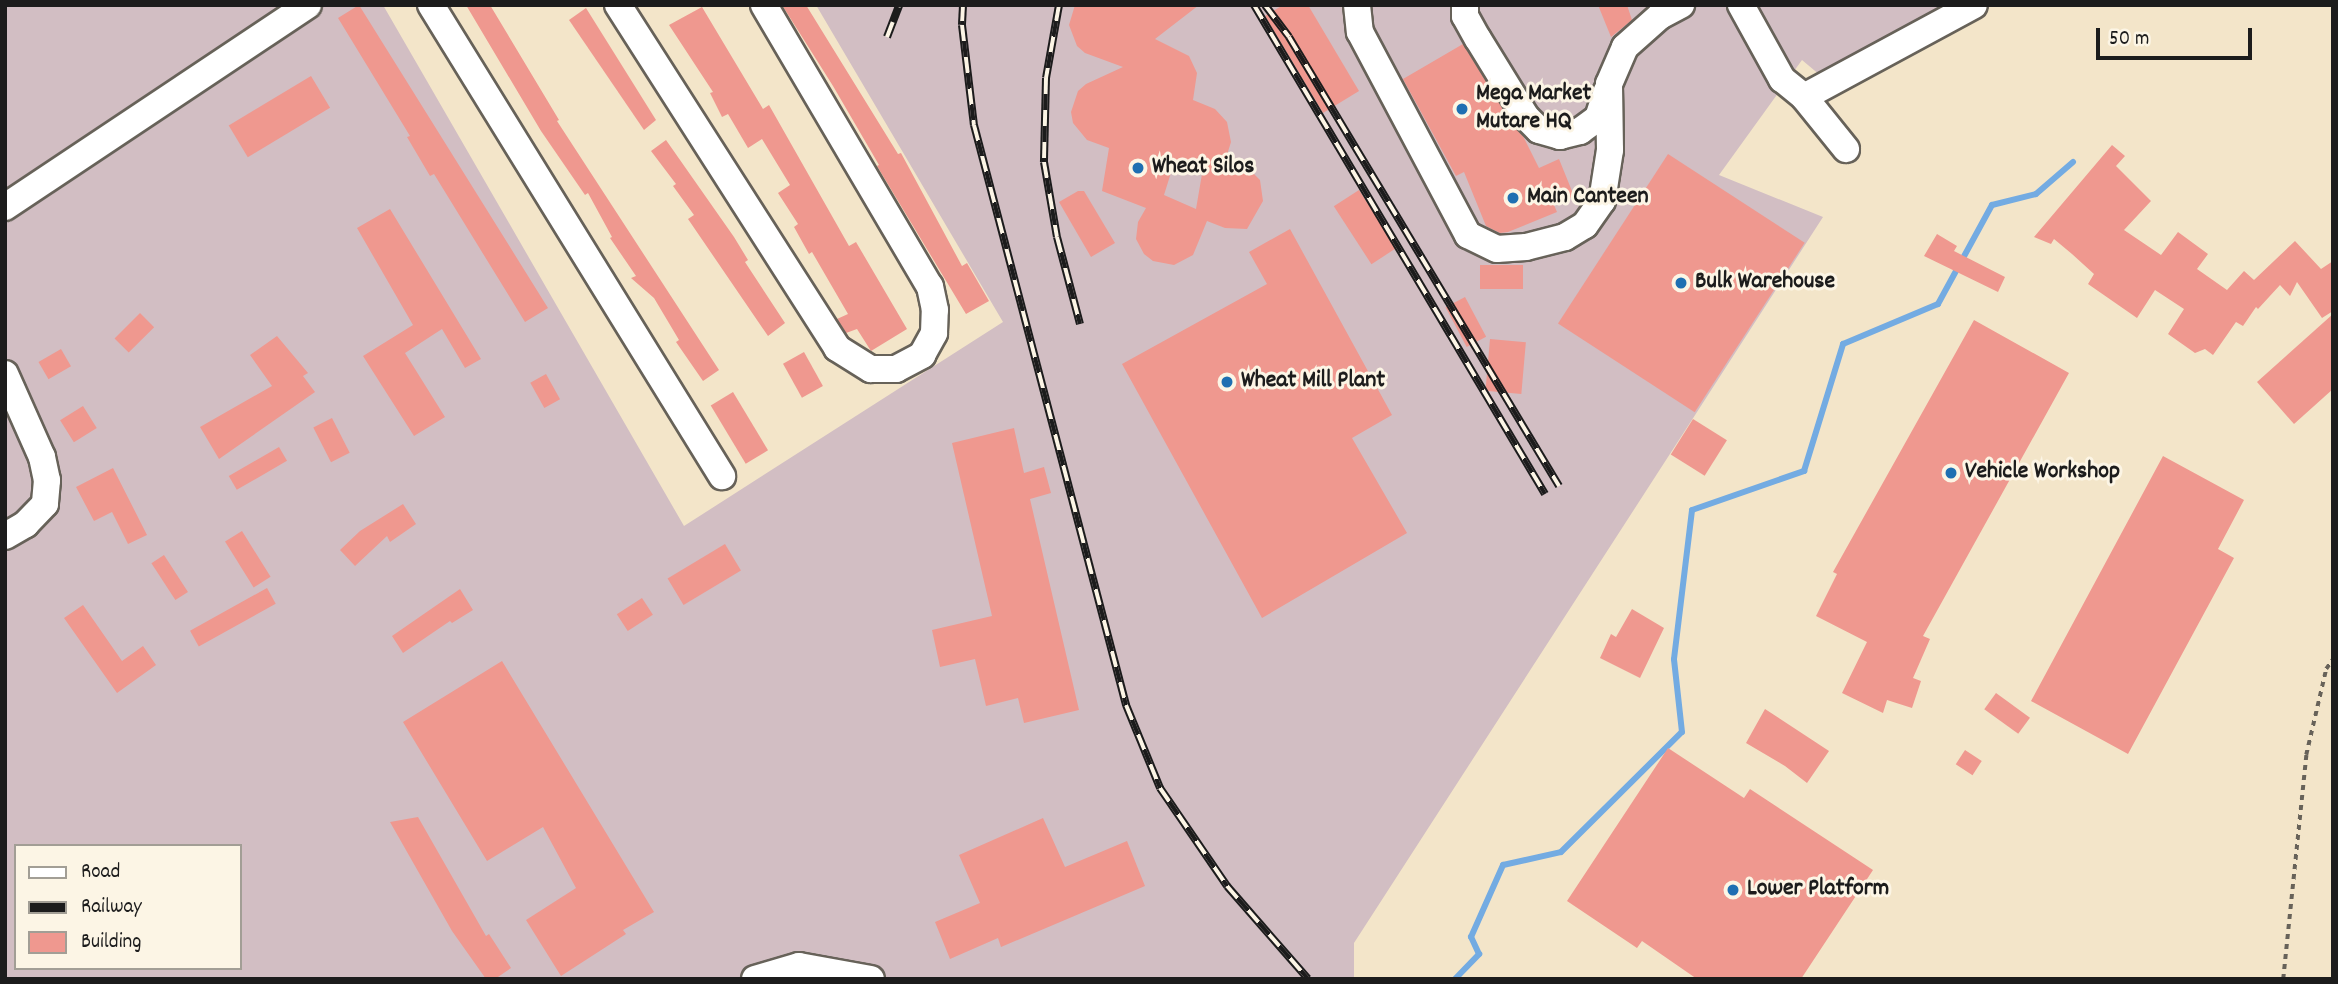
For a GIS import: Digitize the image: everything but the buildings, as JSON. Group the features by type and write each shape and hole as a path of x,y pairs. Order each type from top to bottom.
{"street":[{"path":"5,207 308,5"},
{"path":"431,5 722,476"},
{"path":"618,5 837,348 872,369 896,369 922,355 934,333 935,310 930,287 764,5"},
{"path":"1357,5 1360,32 1468,235 1497,249 1527,247 1565,237 1585,225 1602,201 1610,150 1609,84"},
{"path":"1465,5 1465,16 1527,117 1539,130 1560,136 1580,131 1598,118 1625,47 1660,16 1681,5"},
{"path":"1741,5 1782,79 1804,97 1846,149"},
{"path":"1804,97 1974,5"},
{"path":"5,374 42,457 47,480 44,504 26,524 5,536"},
{"path":"755,979 799,966 872,979"}],"path":[{"path":"2283,979 2306,755 2326,669 2333,659"}],"shaded area":[{"path":"5,5 383,5 684,526 1003,322 816,5 1985,5 1833,86 1802,60 1719,175 1823,217 1354,943 1354,979 5,979"}],"waterway":[{"path":"1455,979 1479,954 1471,937 1503,865 1561,852 1682,732 1674,659 1692,510 1804,471 1843,344 1938,304 1992,205 2036,194 2073,162"}],"railway":[{"path":"887,37 899,5"},
{"path":"963,5 962,25 974,125 1126,705 1160,788 1227,886 1308,979"},
{"path":"1059,5 1046,78 1044,162 1057,237 1080,324"},
{"path":"1254,5 1545,494"},
{"path":"1265,5 1289,37 1559,486"}],"place":[{"name":"Mega Market Mutare HQ","path":"1462,109"},
{"name":"Wheat Silos","path":"1138,168"},
{"name":"Main Canteen","path":"1513,198"},
{"name":"Bulk Warehouse","path":"1681,283"},
{"name":"Wheat Mill Plant","path":"1227,382"},
{"name":"Vehicle Workshop","path":"1951,473"},
{"name":"Lower Platform","path":"1733,890"}]}
